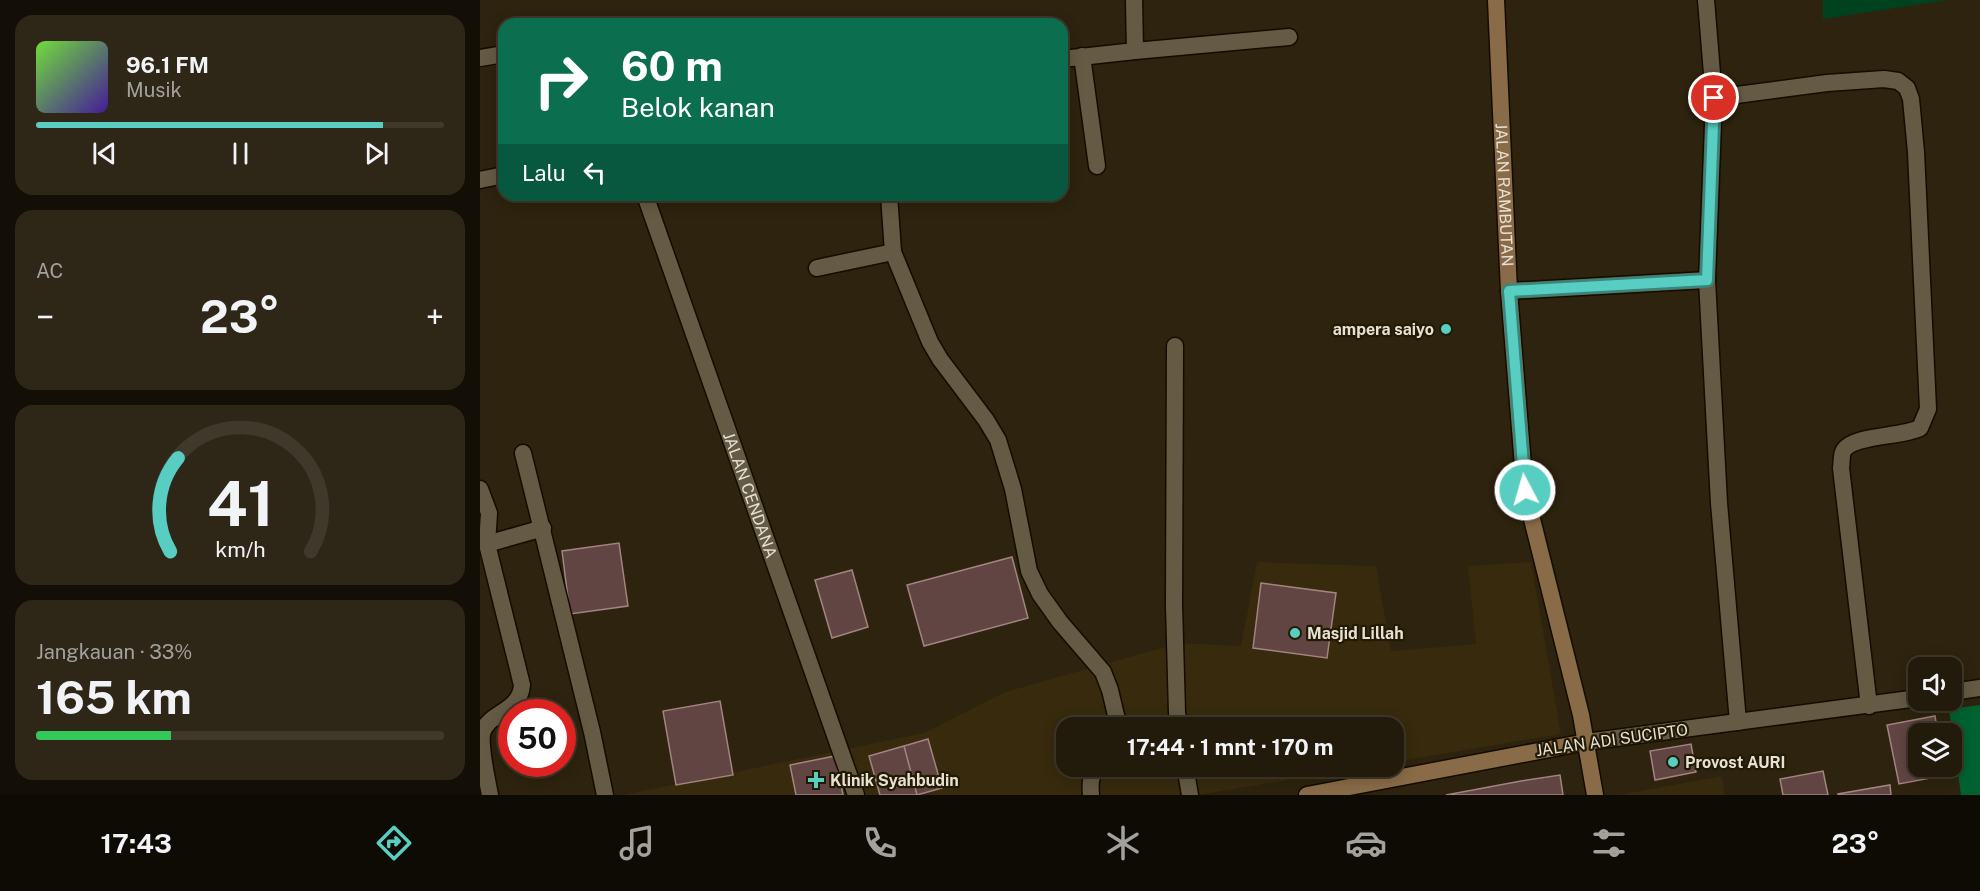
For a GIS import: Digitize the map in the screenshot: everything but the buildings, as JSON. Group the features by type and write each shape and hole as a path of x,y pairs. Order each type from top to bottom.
{"main road":[{"name":"JALAN RAMBUTAN","path":"1496,0 1509,291 1525,490 1586,742 1595,795"},
{"name":"JALAN ADI SUCIPTO","path":"1312,795 1586,742"}],"street":[{"path":"1134,0 1135,51"},
{"path":"1706,0 1714,98 1707,280 1719,503 1738,722"},
{"path":"1068,58 1289,37"},
{"path":"480,58 498,55"},
{"path":"1082,56 1097,166"},
{"path":"1714,98 1827,82 1884,79 1898,81 1907,88 1911,99 1916,152 1928,410 1920,428 1910,433 1856,441 1842,451 1841,468 1869,706"},
{"path":"480,180 498,176"},
{"name":"JALAN CENDANA","path":"647,201 856,795"},
{"path":"889,201 892,252 930,342 998,440 1013,489 1029,572 1040,594 1060,622 1102,672 1110,690 1116,717"},
{"path":"817,268 892,252"},
{"path":"1509,291 1707,280"},
{"path":"1175,346 1174,605 1178,717"},
{"path":"523,453 592,732 605,795"},
{"path":"480,489 489,513 487,544 522,685 517,701 482,730 480,741 490,795"},
{"path":"487,544 543,528"},
{"path":"1962,691 1980,688"},
{"name":"JALAN ADI SUCIPTO","path":"1586,742 1908,700"},
{"path":"1091,795 1092,777"},
{"path":"1187,777 1190,795"}],"shaded area":[{"path":"1257,562 1376,566 1391,651 1476,644 1468,566 1531,562 1561,734 1404,760 1404,717 1056,717 1056,777 1306,777 1197,795 623,795 924,733 1005,692 1179,643 1241,646"},
{"path":"1722,776 1725,795 1618,795 1706,779"}],"green space":[{"path":"1823,0 1948,0 1823,19"},
{"path":"1980,705 1980,795 1961,795 1958,777 1962,777 1962,723 1951,723 1949,711 1962,711 1962,707"}],"place":[{"name":"ampera saiyo","path":"1446,329"},
{"name":"Masjid Lillah","path":"1295,633"},
{"name":"Provost AURI","path":"1673,762"},
{"name":"Klinik Syahbudin","path":"816,780"}],"route":[{"path":"1525,490 1509,291 1707,280 1714,98"}]}
